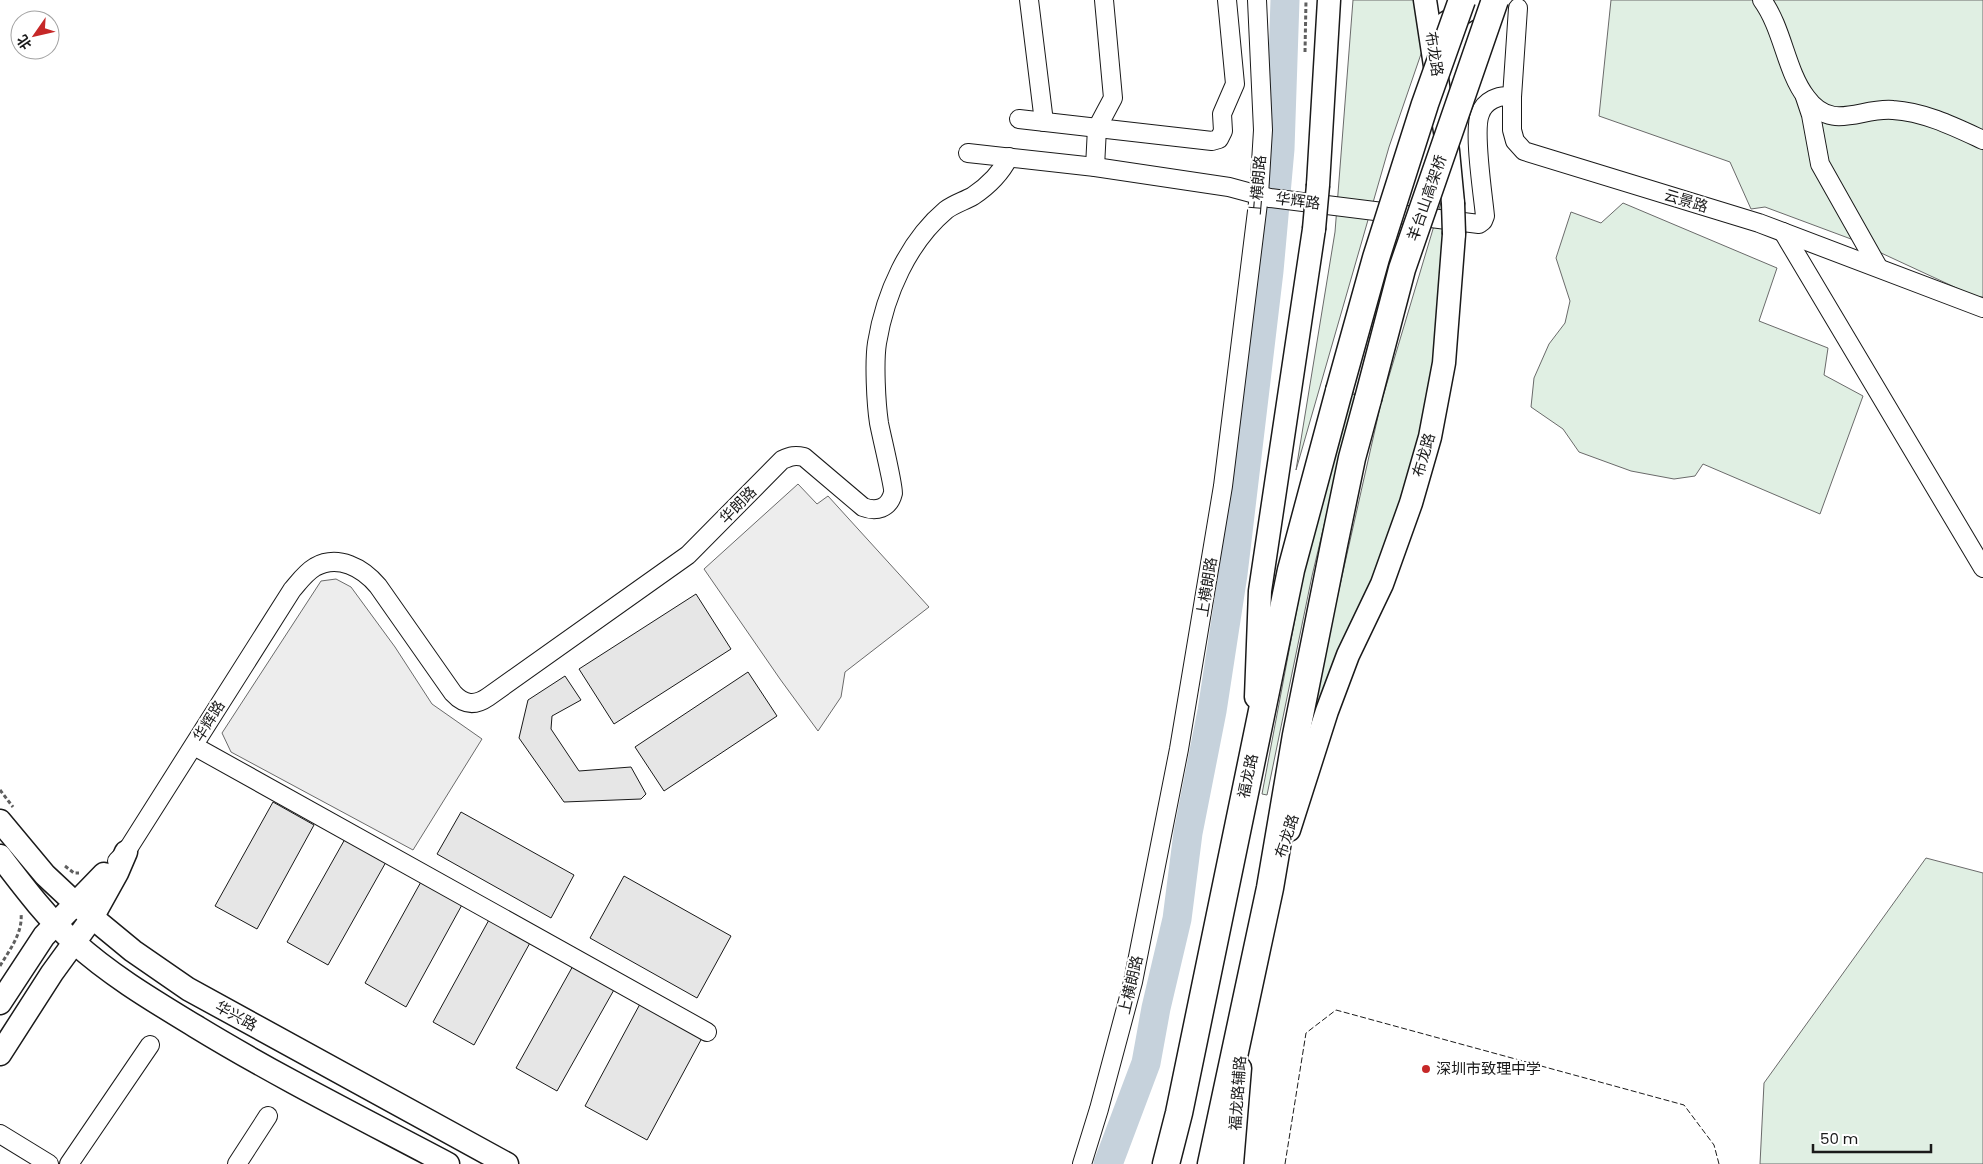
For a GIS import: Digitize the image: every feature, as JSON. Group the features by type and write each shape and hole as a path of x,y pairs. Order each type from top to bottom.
{"highway":[{"name":"羊台山高架桥","path":"1339,391 1376,258 1462,0"},
{"name":"羊台山高架桥","path":"1270,888 1296,735 1352,458 1402,269 1504,2"},
{"name":"福龙路","path":"1166,1164 1180,1114 1291,570 1339,391"},
{"path":"1211,1164 1270,888"}],"main road":[{"path":"1255,746 1260,591 1314,229 1329,0"},
{"name":"布龙路","path":"1270,888 1327,711 1348,655 1382,584 1410,502 1430,437 1444,363 1454,234 1453,203 1448,151 1425,0"},
{"path":"1432,44 1436,35 1446,24 1471,8 1504,2"},
{"name":"华兴路","path":"9,817 45,875 84,911 133,951 188,989 507,1164"},
{"name":"华辉路","path":"0,1003 35,948 55,924 84,911 117,873 126,852"},
{"name":"华兴路","path":"0,856 55,924 74,942 119,976 222,1042 288,1080 448,1164"},
{"name":"华辉路","path":"0,1054 74,942 96,874"},
{"name":"福龙路辅路","path":"1232,1164 1238,1108 1242,1021"}],"street":[{"path":"1029,0 1044,122"},
{"path":"1095,167 1097,128 1113,98 1104,0"},
{"path":"1019,119 1212,141 1219,139 1223,131 1222,114 1235,84 1227,0"},
{"name":"上横朗路","path":"1082,1164 1099,1109 1133,982 1180,750 1271,197 1263,130 1257,0"},
{"path":"1762,0 1776,24 1794,74 1805,96 1811,115 1820,164 1878,268"},
{"name":"云景路","path":"1504,2 1512,97 1512,130 1515,141 1524,151 1759,222 1983,308"},
{"name":"华辉路","path":"968,153 1095,167 1229,187 1271,197 1479,224 1484,220 1485,216 1478,138 1479,115 1484,107 1494,99 1503,96 1512,97"},
{"path":"1805,96 1821,111 1831,116 1844,117 1880,110 1894,110 1927,117 1983,140"},
{"name":"华朗路","path":"292,590 303,576 319,565 342,563 358,568 372,578 453,692 464,702 471,704 488,697 688,555 782,460 795,455 804,457 863,507 872,510 882,508 888,504 893,492 879,420 877,344 885,312 896,281 912,249 927,228 948,209 986,187 1002,170 1009,157"},
{"path":"1783,232 1983,568"},
{"name":"华辉路","path":"96,874 126,852 292,590"},
{"path":"194,746 707,1032"},
{"path":"69,1164 150,1044"},
{"path":"236,1164 268,1116"},
{"path":"0,1134 48,1164"}],"path":[{"path":"0,790 9,817"},
{"path":"62,863 74,873 96,874"},
{"path":"0,966 19,932 22,913 19,908"}],"green space":[{"path":"1353,0 1426,0 1432,22 1389,147 1296,470 1335,232"},
{"path":"1611,0 1983,0 1983,297 1976,297 1851,239 1765,207 1751,209 1730,162 1599,116"},
{"path":"1442,199 1443,233 1434,361 1417,450 1388,550 1301,770 1322,665 1381,403"},
{"path":"1623,203 1777,268 1759,321 1828,348 1824,375 1863,396 1820,514 1703,464 1695,476 1674,479 1631,471 1579,452 1563,429 1531,407 1534,378 1549,344 1565,323 1570,301 1556,258 1571,212 1601,223"},
{"path":"1344,392 1355,395 1312,576 1267,795 1262,794 1311,534"},
{"path":"1926,858 1983,873 1983,1164 1760,1164 1764,1083"}],"shaded area":[{"path":"798,484 817,504 828,496 929,607 845,672 841,697 818,731 704,569"},
{"path":"336,579 351,587 395,647 432,704 482,739 413,850 231,752 222,733 321,581"}],"building":[{"path":"696,594 731,649 614,724 579,669"},
{"path":"748,672 777,716 664,791 635,747"},
{"path":"565,676 581,700 552,716 551,729 579,771 631,767 646,794 641,799 564,802 519,738 528,700"},
{"path":"273,802 314,825 257,929 215,906"},
{"path":"461,812 574,875 551,918 437,854"},
{"path":"345,839 386,862 328,965 287,942"},
{"path":"624,876 731,936 697,998 590,938"},
{"path":"422,880 463,903 406,1007 365,983"},
{"path":"490,918 531,941 474,1045 433,1022"},
{"path":"574,964 615,988 557,1091 516,1068"},
{"path":"640,1004 702,1038 647,1140 585,1106"}],"waterway":[{"path":"1108,1164 1146,1063 1156,1008 1177,919 1188,833 1212,711 1233,574 1269,271 1280,149 1285,0"}],"fence":[{"path":"1285,1164 1306,1033 1336,1010 1684,1105 1714,1145 1719,1164"}],"place":[{"name":"深圳市致理中学","path":"1426,1069"}]}
